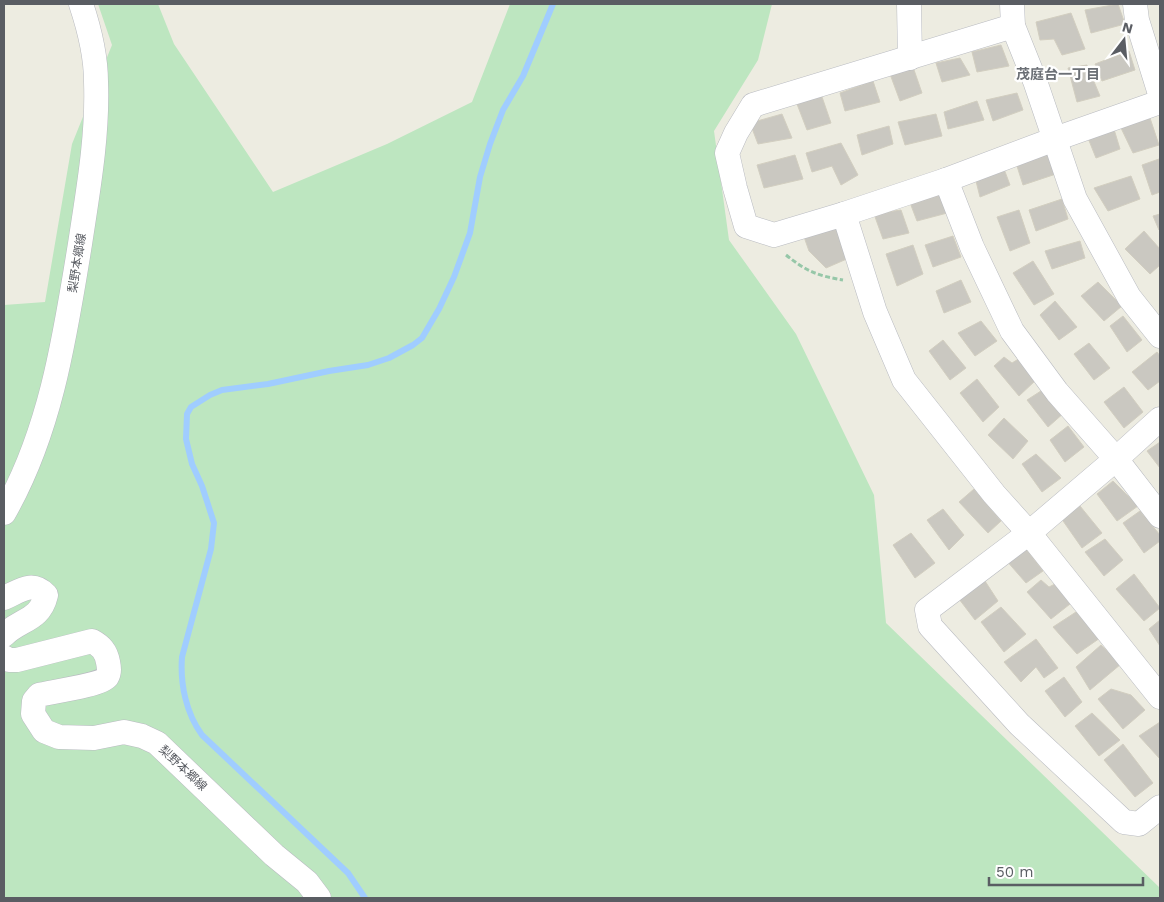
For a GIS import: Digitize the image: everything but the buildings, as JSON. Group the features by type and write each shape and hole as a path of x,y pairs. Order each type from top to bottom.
{"street":[{"name":"梨野本郷線","path":"4,513 28,466 60,363 85,211 94,134 96,81 86,21 81,4"},
{"path":"908,4 910,58"},
{"path":"1135,4 1137,20 1160,94"},
{"path":"1160,102 1055,139 946,180 844,214 774,234 746,226 727,152 753,105 910,58 1012,15 1055,139 1075,198 1079,207 1128,297 1160,336"},
{"path":"946,180 972,246 1012,332 1056,392 1116,460 1160,516"},
{"path":"844,214 875,312 904,380 1160,698"},
{"path":"1160,419 1116,460 1029,533 927,610 930,626 1019,724 1124,822 1139,824 1160,806"},
{"path":"4,598 32,586 40,588 46,594 41,609 34,616 4,635"},
{"name":"梨野本郷線","path":"4,657 9,660 17,660 92,641 102,647 110,668 103,680 94,684 39,695 34,701 33,714 44,731 59,737 87,738 124,732 142,736 157,743 274,855 307,882 319,898"}],"path":[{"path":"760,230 769,242 803,268 827,277 866,284"}],"green space":[{"path":"98,4 158,4 174,44 273,192 387,144 472,102 510,4 772,4 758,60 714,131 729,240 796,334 874,495 886,623 1159,887 1160,898 4,898 4,305 45,302 72,144 112,45"}],"waterway":[{"path":"365,898 348,873 202,735 188,708 183,688 182,657 211,549 214,523 202,486 192,464 186,439 187,414 191,407 222,390 268,384 368,365 389,358 422,338 439,309 454,277 470,233 480,177 503,110 523,76 553,4"}],"district":[{"name":"茂庭台一丁目","path":"1058,74"}]}
